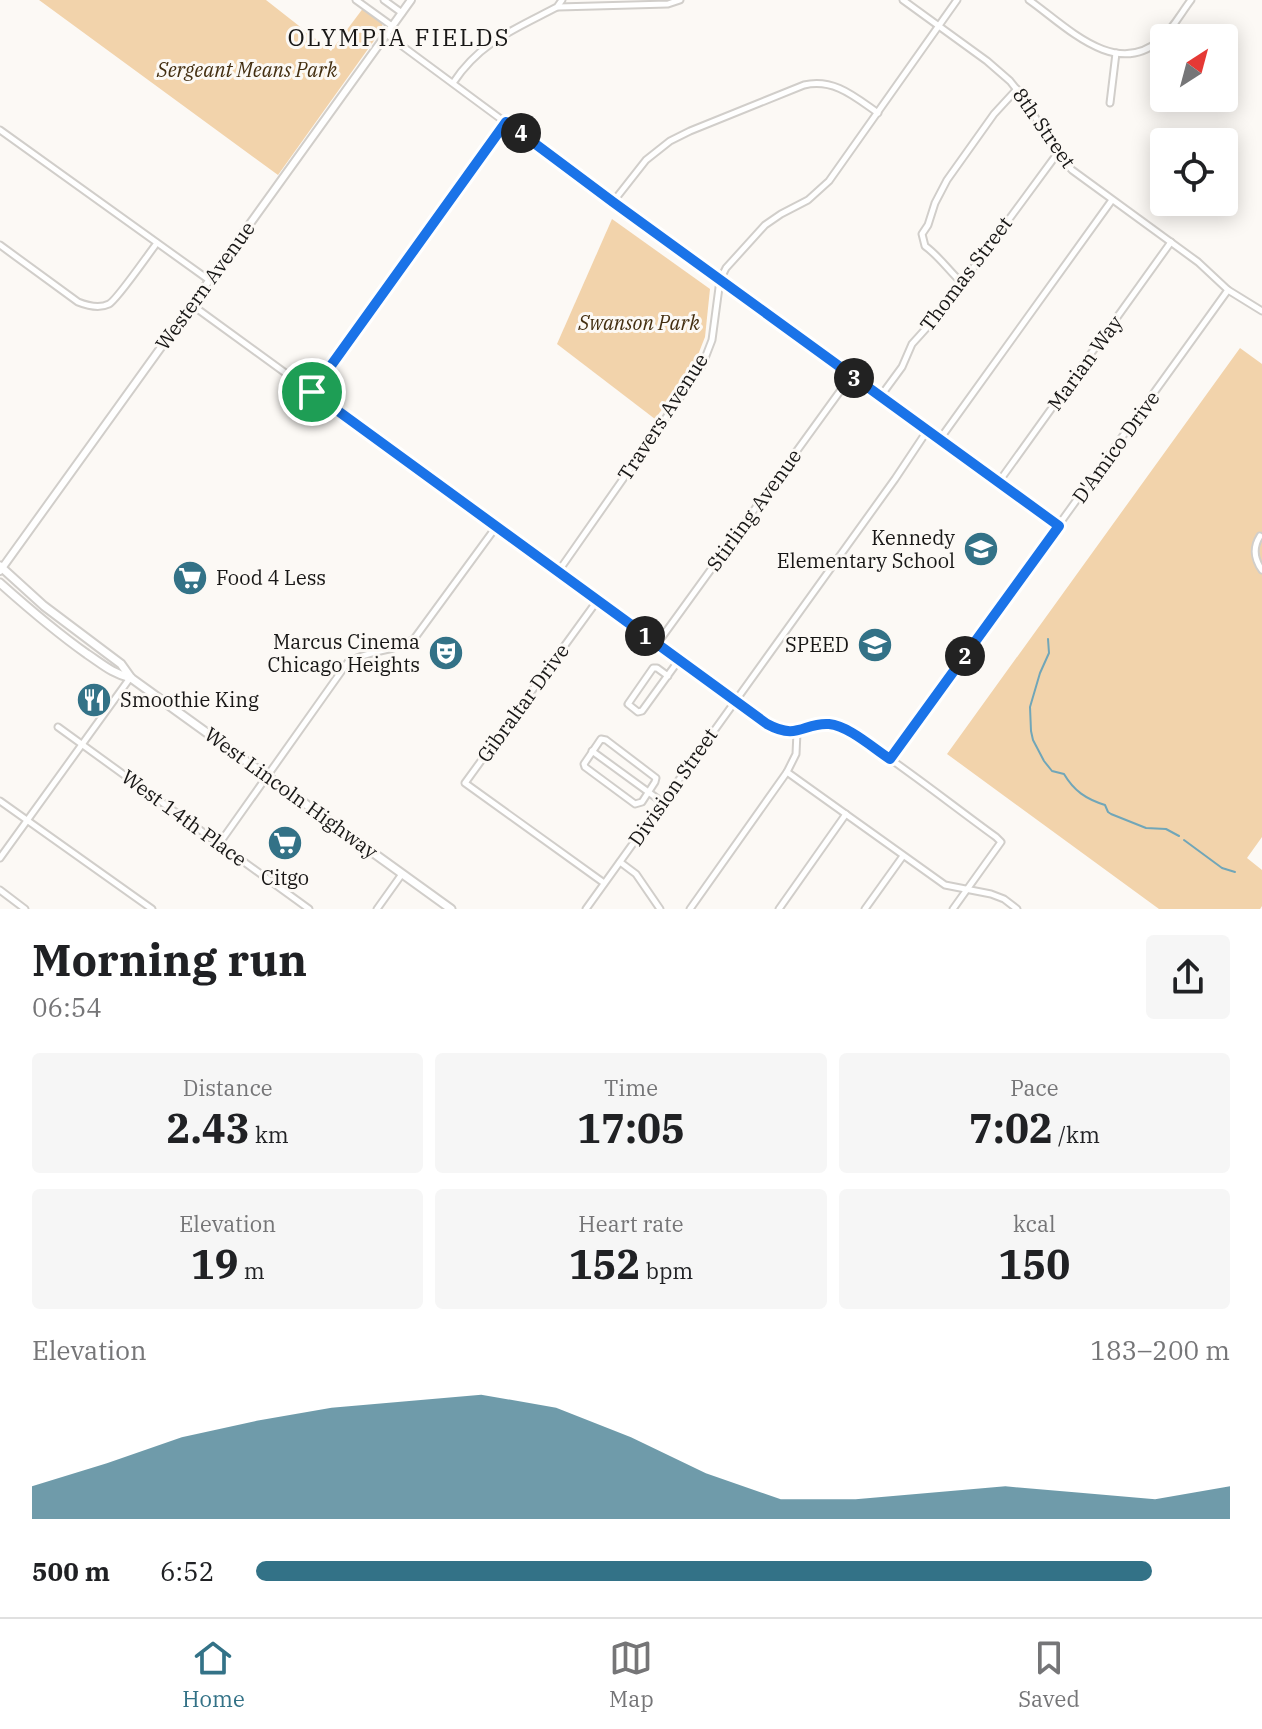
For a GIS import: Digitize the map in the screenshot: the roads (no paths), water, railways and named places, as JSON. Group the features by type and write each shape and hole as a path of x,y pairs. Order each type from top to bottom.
{"main road":[{"name":"Western Avenue","path":"1,568 411,0"},
{"name":"West Lincoln Highway","path":"1,568 42,604 121,664 131,678 451,909"},
{"name":"West Lincoln Highway","path":"0,583 73,644 116,674 131,678"}],"street":[{"path":"356,0 392,26"},
{"path":"384,0 402,13"},
{"path":"557,7 562,0"},
{"path":"453,83 464,67 494,40 557,7 668,4 680,0"},
{"name":"8th Street","path":"903,0 997,69 1017,89 1057,154 1072,170 1205,268 1228,290 1262,311"},
{"name":"Travers Avenue","path":"558,572 702,366 712,340 720,280 728,264 765,225 808,200 823,187 957,0"},
{"path":"1029,0 1091,45 1108,52 1131,54 1151,47 1168,32 1191,0"},
{"path":"386,34 1059,526"},
{"path":"1110,103 1116,53"},
{"path":"613,202 646,160 670,141 804,85 823,83 837,87 878,113"},
{"path":"962,283 925,246 922,234 947,180 994,114 1017,89"},
{"path":"312,392 506,122"},
{"path":"0,130 209,280"},
{"name":"Thomas Street","path":"880,397 902,367 912,344 937,318 1057,154"},
{"path":"939,440 1112,200"},
{"name":"Marian Way","path":"998,483 1171,242"},
{"path":"0,245 78,302 98,306 111,303 157,243"},
{"name":"D'Amico Drive","path":"890,759 1228,290"},
{"path":"192,305 774,728 797,732 826,724 842,727 1001,842 953,909"},
{"name":"Stirling Avenue","path":"657,645 851,376"},
{"name":"Division Street","path":"586,909 927,431"},
{"path":"219,844 348,662 414,639 496,527"},
{"path":"1260,536 1255,550 1257,564 1262,570"},
{"name":"Gibraltar Drive","path":"597,601 465,783 604,883"},
{"path":"668,676 653,668 629,706 642,711 668,676 679,660"},
{"path":"0,858 131,678"},
{"name":"West 14th Place","path":"58,727 309,909"},
{"path":"690,909 787,772 796,754 797,732"},
{"path":"601,739 606,740 656,778 642,802 635,804 585,767 592,751 601,739"},
{"path":"592,751 662,802"},
{"path":"787,772 945,885 991,894 1017,909"},
{"path":"0,801 152,909"},
{"path":"779,909 846,814"},
{"path":"865,909 903,856"},
{"path":"620,862 636,874 660,909"},
{"path":"377,909 402,874"},
{"path":"0,890 25,909"}],"waterway":[{"path":"1048,639 1049,653 1030,707 1033,740 1044,761 1052,771 1064,774 1081,794 1105,805 1111,814 1146,828 1166,829 1179,836"},
{"path":"1184,840 1222,868 1235,872"}],"place":[{"name":"Kennedy Elementary School","path":"981,549"},
{"name":"Food 4 Less","path":"190,578"},
{"name":"SPEED","path":"875,645"},
{"name":"Marcus Cinema Chicago Heights","path":"446,653"},
{"name":"Smoothie King","path":"94,700"},
{"name":"Citgo","path":"285,843"}],"district":[{"name":"OLYMPIA FIELDS","path":"399,38"}],"park label":[{"name":"Sergeant Means Park","path":"247,70"},
{"name":"Swanson Park","path":"639,323"}]}
